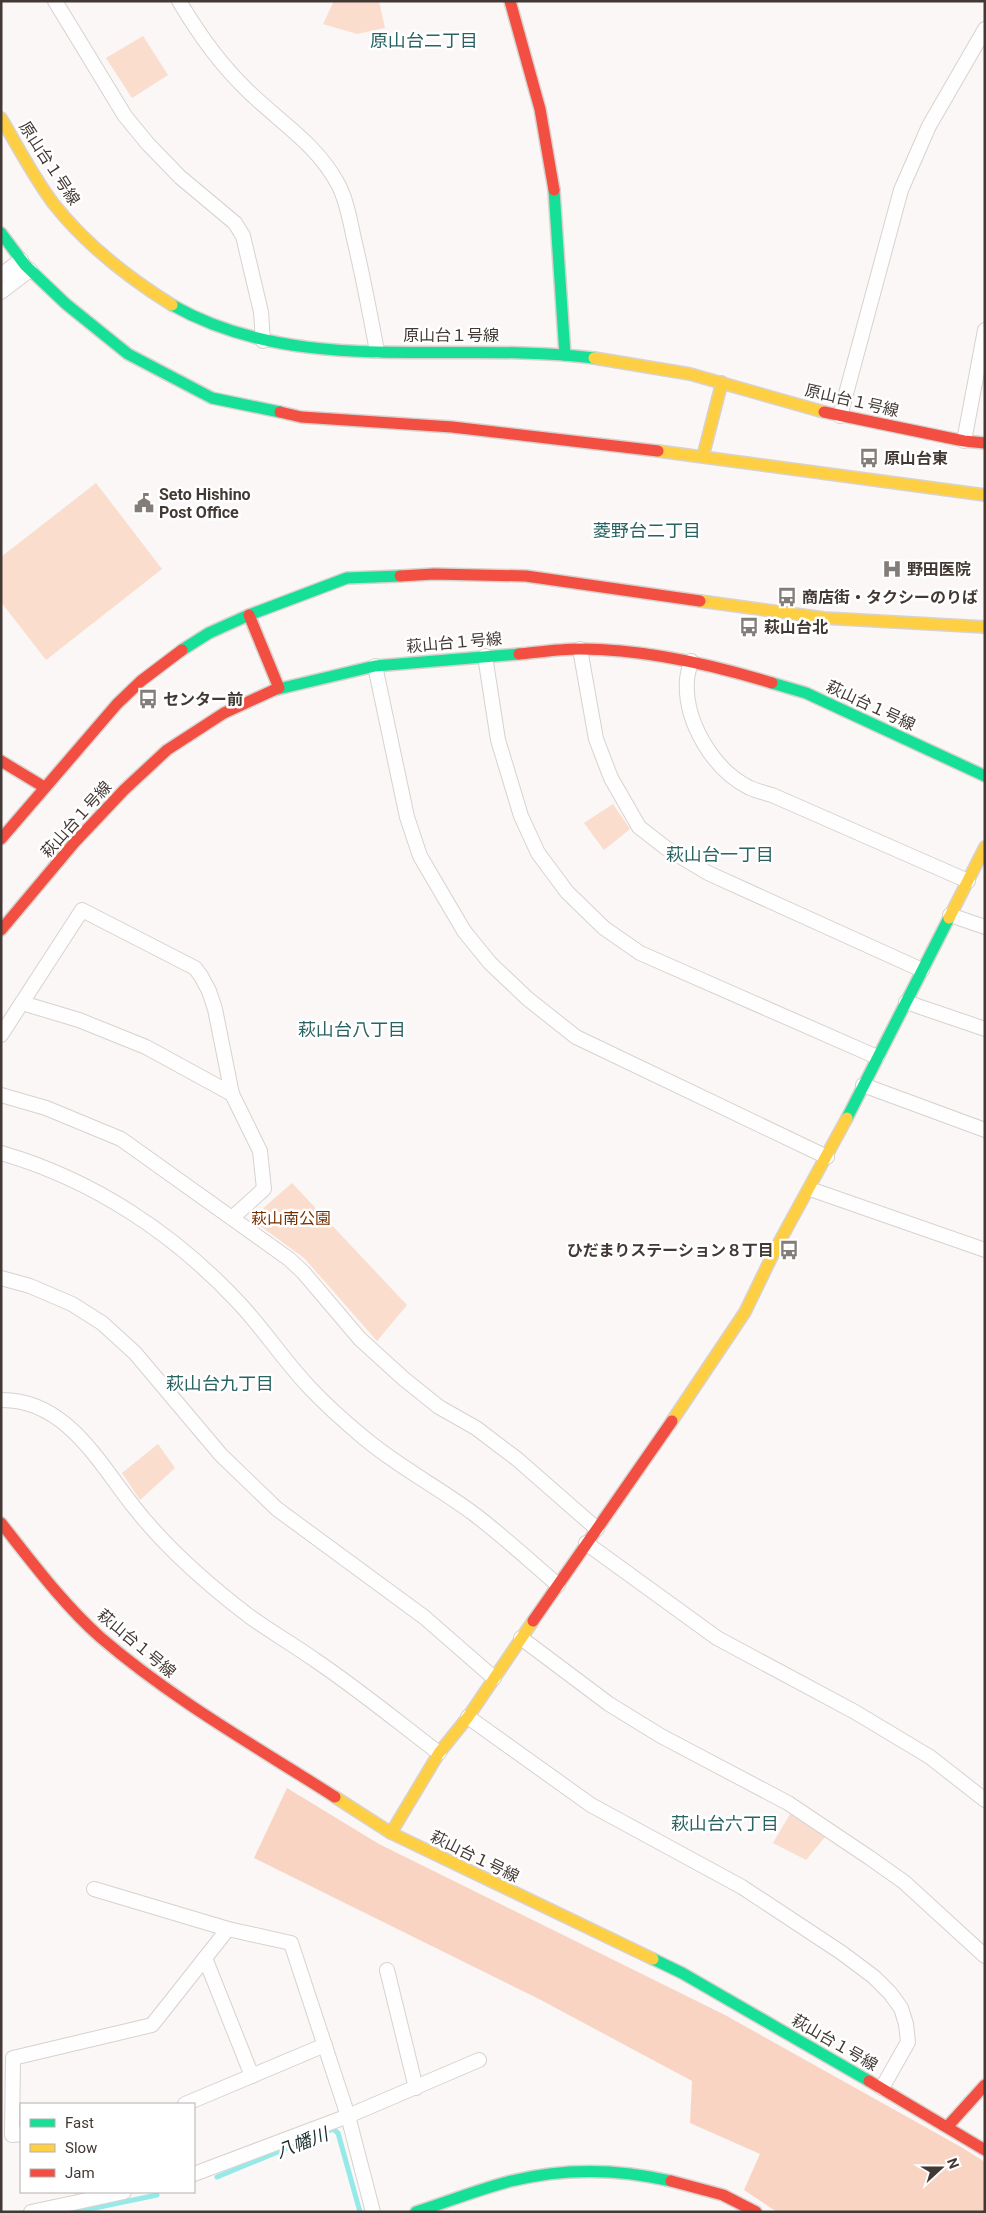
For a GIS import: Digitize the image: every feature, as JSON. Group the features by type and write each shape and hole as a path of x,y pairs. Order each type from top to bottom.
{"main road":[{"path":"510,1 540,109 553,189 565,354"},
{"name":"原山台１号線","path":"1,118 53,203 80,234 130,279 159,299 187,313 263,341 324,350 507,350 565,354 643,365 722,382 840,416 964,441 985,443"},
{"path":"1,233 25,265 66,304 128,354 212,398 300,417 452,427 703,456 985,495"},
{"path":"703,456 722,382"},
{"path":"1,839 117,704 141,681 184,648 209,633 249,614 347,578 434,574 526,576 824,618 985,627"},
{"path":"249,614 279,688"},
{"name":"萩山台１号線","path":"1,930 74,842 124,790 167,750 224,713 279,688 375,666 580,649 654,654 767,680 806,693 985,776"},
{"path":"1,761 44,787"},
{"path":"391,1833 439,1754 468,1717 745,1312 776,1248 827,1157 876,1057 985,847"},
{"name":"萩山台１号線","path":"1,1523 62,1598 100,1636 154,1681 391,1833 682,1973 882,2088 985,2150"},
{"path":"947,2127 985,2085"},
{"path":"416,2212 510,2181 543,2175 631,2173 720,2194 756,2212"}],"street":[{"path":"55,1 125,116 148,144 180,177 236,222 243,236 262,312 263,341"},
{"path":"179,1 208,47 229,72 247,91 308,143 326,164 339,186 348,209 377,351"},
{"path":"840,416 901,190 929,126 985,29"},
{"path":"1,275 25,265"},
{"path":"1,292 25,265"},
{"path":"964,441 985,330"},
{"path":"580,649 596,739 611,778 639,827 666,848 708,872 922,970"},
{"path":"485,656 498,740 521,816 538,853 567,892 604,928 640,953 876,1057"},
{"path":"691,661 687,680 692,715 714,760 732,776 750,788 968,880"},
{"path":"375,666 407,817 420,856 464,931 490,963 528,999 576,1037 827,1157"},
{"path":"1,1035 82,910 195,968 210,991 232,1094 260,1151 264,1189 232,1218"},
{"path":"950,915 985,927"},
{"path":"906,1002 985,1029"},
{"path":"22,1003 80,1020 146,1047 232,1094"},
{"path":"863,1085 985,1130"},
{"path":"1,1095 54,1111 122,1139 232,1218 303,1272 360,1339 404,1380 440,1407 476,1428 517,1459 597,1529"},
{"path":"1,1153 49,1169 74,1180 124,1207 159,1230 192,1258 240,1305 310,1389 363,1437 474,1514 558,1585"},
{"path":"810,1189 985,1250"},
{"path":"1,1278 30,1286 72,1304 102,1324 135,1353 221,1455 277,1509 424,1617 494,1678"},
{"path":"1,1400 19,1402 36,1407 68,1425 91,1450 136,1510 176,1555 250,1616 316,1660 439,1754"},
{"path":"586,1543 718,1638 855,1712 930,1757 985,1800"},
{"path":"521,1638 609,1704 661,1736 788,1803 870,1858 904,1882 985,1956"},
{"path":"468,1717 591,1805 742,1887 842,1953 874,1978 890,1993 900,2008 906,2024 908,2042 882,2088"},
{"path":"94,1889 228,1929 292,1943 348,2116 373,2212"},
{"path":"20,2134 12,2135 13,2058 152,2025 228,1929"},
{"path":"205,1958 252,2076"},
{"path":"387,1970 416,2088"},
{"path":"186,2103 325,2045"},
{"path":"195,2174 348,2116 479,2060"},
{"path":"31,2212 119,2193"}],"green space":[{"path":"334,1 379,1 385,28 357,34 323,24"},
{"path":"143,36 168,75 132,98 106,58"},
{"path":"96,483 162,569 46,660 1,602 1,557"},
{"path":"613,804 630,829 604,850 584,823"},
{"name":"萩山南公園","path":"292,1183 407,1305 377,1341 304,1258 251,1219"},
{"path":"158,1444 175,1468 140,1500 122,1473"},
{"path":"790,1814 825,1837 806,1860 773,1843"}],"shaded area":[{"path":"287,1788 379,1844 725,2015 961,2147 985,2162 985,2212 777,2212 744,2190 760,2154 690,2123 692,2081 539,1999 254,1858"}],"waterway":[{"name":"八幡川","path":"217,2177 333,2129 338,2133 360,2212"},
{"name":"八幡川","path":"76,2212 157,2195"}],"traffic: fast":[{"path":"554,190 565,355"},
{"path":"1,233 25,265 66,304 128,354 212,398 280,412"},
{"path":"172,305 221,327 273,342 325,349 378,352 487,352 594,358"},
{"path":"182,650 209,633 249,615 347,578 400,576"},
{"path":"274,690 375,666 519,654"},
{"path":"772,683 806,693 985,776"},
{"path":"847,1118 949,918"},
{"path":"653,1959 682,1973 869,2081"},
{"path":"416,2212 499,2184 551,2174 611,2172 671,2181"}],"traffic: slow":[{"path":"1,118 53,203 79,233 123,271 172,305"},
{"path":"594,358 690,374 824,412"},
{"path":"703,456 722,382"},
{"path":"658,451 985,495"},
{"path":"700,601 824,618 985,627"},
{"path":"949,918 985,847"},
{"path":"672,1421 745,1312 776,1248 847,1118"},
{"path":"391,1833 439,1753 468,1717 533,1621"},
{"path":"335,1797 391,1833 653,1959"}],"traffic: jam":[{"path":"510,1 540,109 554,190"},
{"path":"280,412 301,417 452,427 658,451"},
{"path":"824,412 964,441 985,443"},
{"path":"400,576 434,574 526,576 700,601"},
{"path":"249,615 279,688"},
{"path":"519,654 572,649 629,652 701,664 772,683"},
{"path":"1,839 117,704 141,681 182,650"},
{"path":"1,930 74,843 124,790 167,750 224,713 274,690"},
{"path":"1,761 44,787"},
{"path":"533,1621 672,1421"},
{"path":"1,1523 73,1611 127,1660 214,1721 335,1797"},
{"path":"869,2081 985,2150"},
{"path":"947,2127 985,2085"},
{"path":"671,2181 723,2195 756,2212"}],"place":[{"name":"原山台東","path":"869,458"},
{"name":"Seto Hishino Post Office","path":"144,503"},
{"name":"野田医院","path":"892,569"},
{"name":"商店街・タクシーのりば","path":"787,597"},
{"name":"萩山台北","path":"749,627"},
{"name":"センター前","path":"148,699"},
{"name":"ひだまりステーション８丁目","path":"789,1250"}],"district":[{"name":"原山台二丁目","path":"424,41"},
{"name":"菱野台二丁目","path":"647,531"},
{"name":"萩山台一丁目","path":"720,855"},
{"name":"萩山台八丁目","path":"352,1030"},
{"name":"萩山台九丁目","path":"220,1384"},
{"name":"萩山台六丁目","path":"725,1824"}]}
